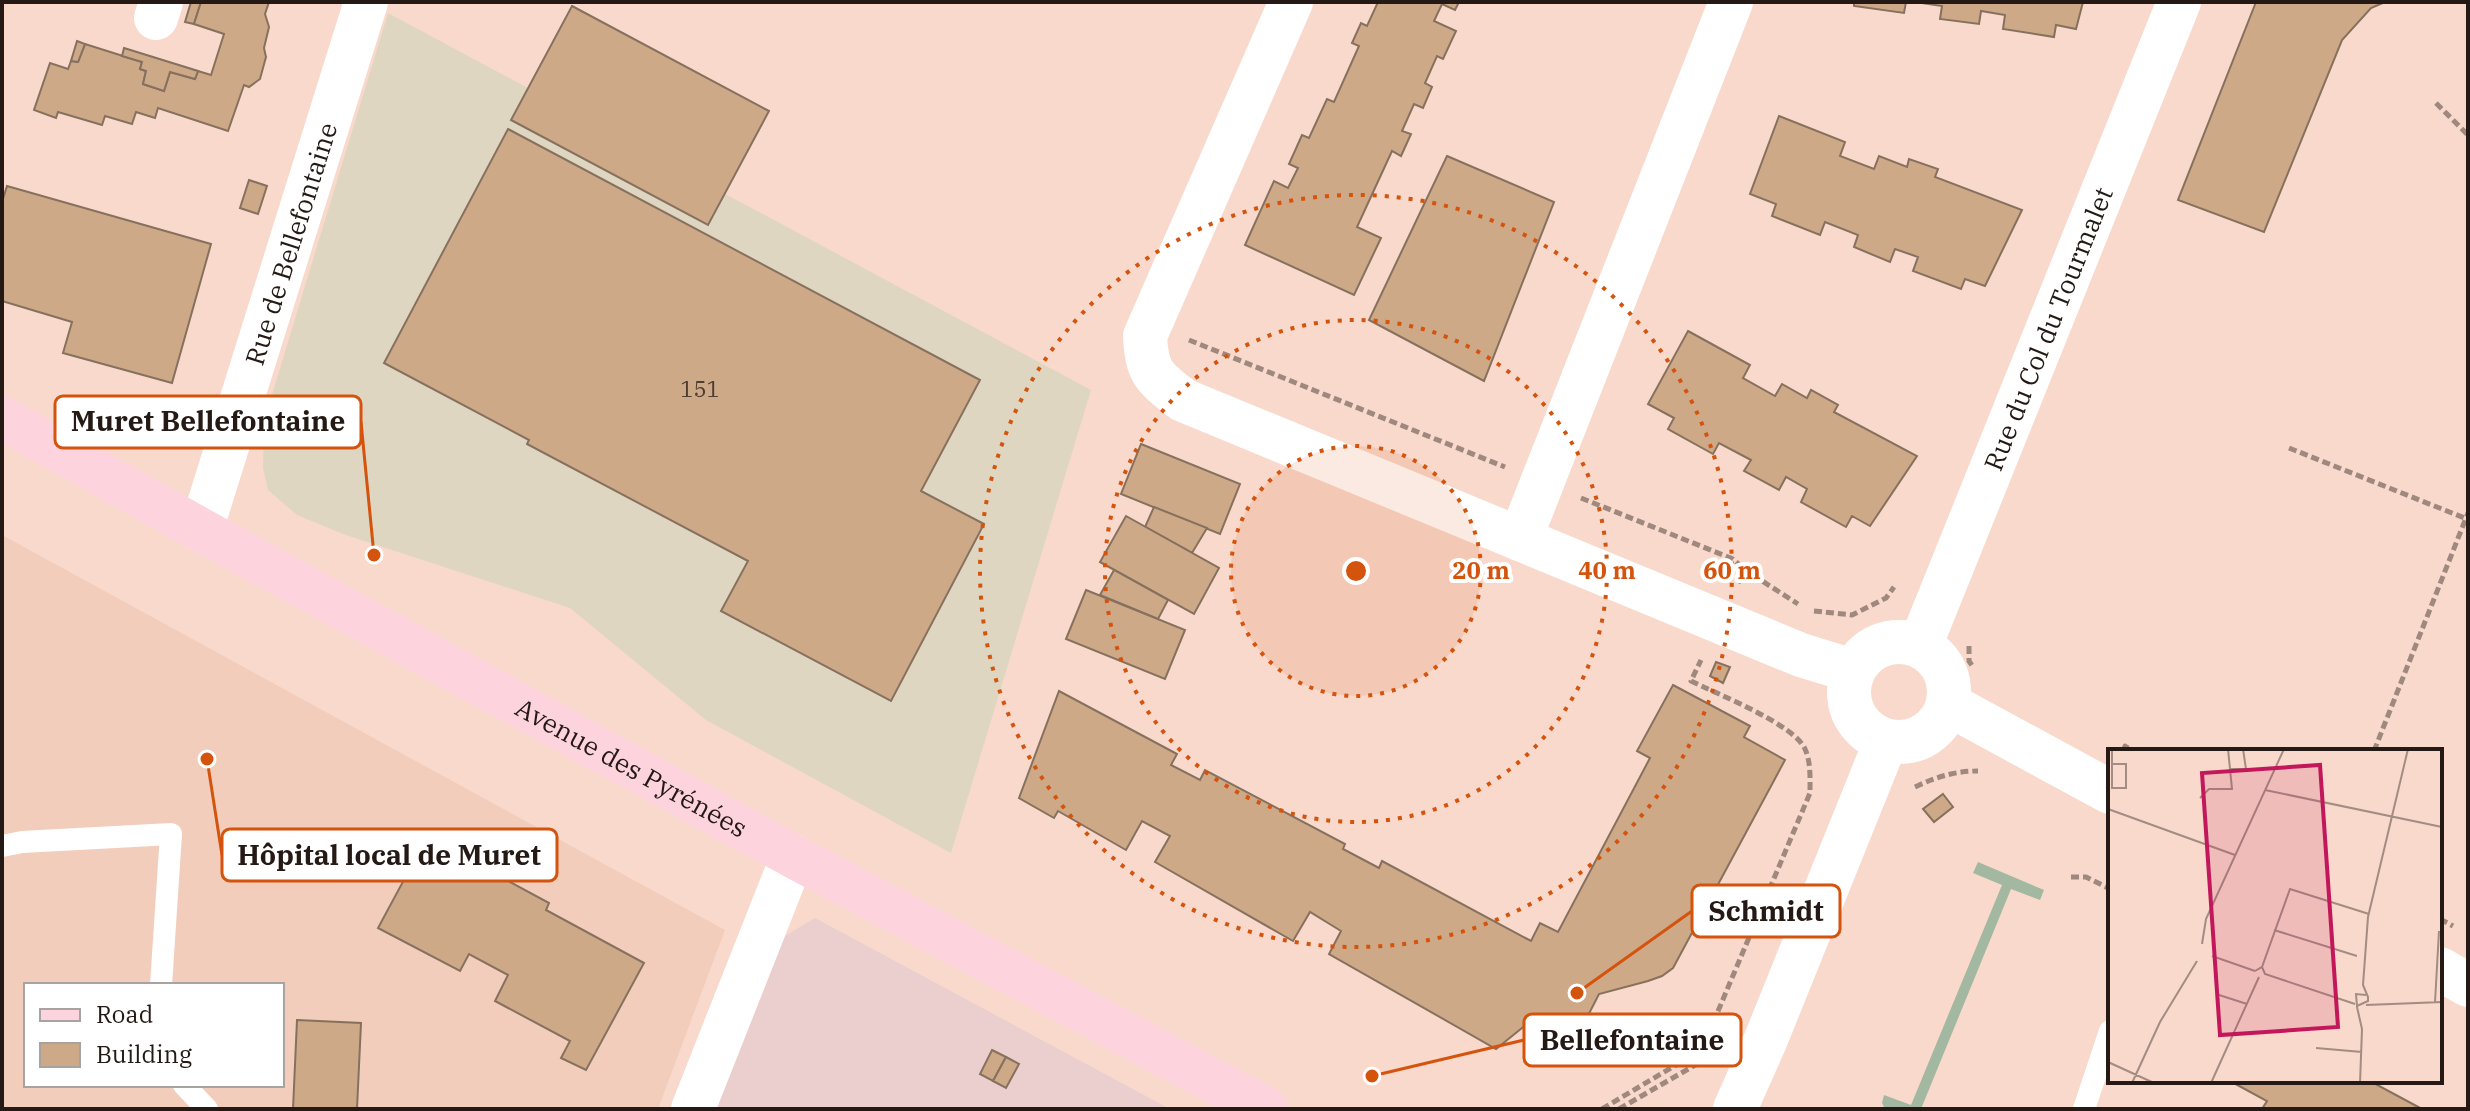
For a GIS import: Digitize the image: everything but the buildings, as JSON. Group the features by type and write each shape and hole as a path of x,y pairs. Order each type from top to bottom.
{"main road":[{"name":"Avenue des Pyrénées","path":"2,418 793,856 1266,1109"}],"street":[{"path":"1291,2 1145,336 1146,361 1158,380 1183,400 1801,655 1853,671"},
{"path":"1520,539 1731,2"},
{"name":"Rue de Bellefontaine","path":"201,530 364,3"},
{"name":"Rue du Col du Tourmalet","path":"1920,646 2177,5"},
{"path":"1895,641 1920,646 1929,650 1941,663 1948,679 1950,696 1945,714 1935,728 1921,739 1904,743 1886,741 1870,734 1857,721 1850,705 1849,688 1853,671 1863,656 1878,646 1895,641"},
{"path":"1948,704 2108,791"},
{"path":"1742,1095 1886,741"},
{"path":"693,1109 793,856"},
{"path":"2442,970 2468,985"}],"lane":[{"path":"2,846 22,842 171,834 161,983"},
{"path":"2084,1109 2108,1037"},
{"path":"186,1087 207,1109"}],"path":[{"path":"2436,103 2468,135"},
{"path":"1194,327 1188,340 1733,559 1807,610 1852,615 1886,598 1899,580"},
{"path":"2289,448 2467,517 2375,749"},
{"path":"1602,1109 1691,1056 1709,1030 1810,793 1805,747 1776,721 1691,681 1745,570"},
{"path":"1910,789 1960,771 1992,771 2007,736"},
{"path":"1810,793 1857,813"},
{"path":"2071,877 2086,877 2108,888"},
{"path":"1619,1109 1715,1054 1742,1095"}],"shaded area":[{"path":"388,13 1091,390 951,853 706,720 570,608 343,534 297,515 268,490 263,468 264,421"},
{"path":"2,535 725,930 658,1109 2,1109"},
{"path":"815,918 1170,1109 713,1109 775,942"}],"green space":[{"path":"1978,862 2044,890 2040,900 2011,889 1921,1109 1885,1109 1882,1103 1884,1095 1911,1105 2002,885 1973,873"}],"place":[{"name":"Muret Bellefontaine","path":"374,555"},
{"name":"Hôpital local de Muret","path":"207,759"},
{"name":"Schmidt","path":"1577,993"},
{"name":"Bellefontaine","path":"1372,1076"}]}
